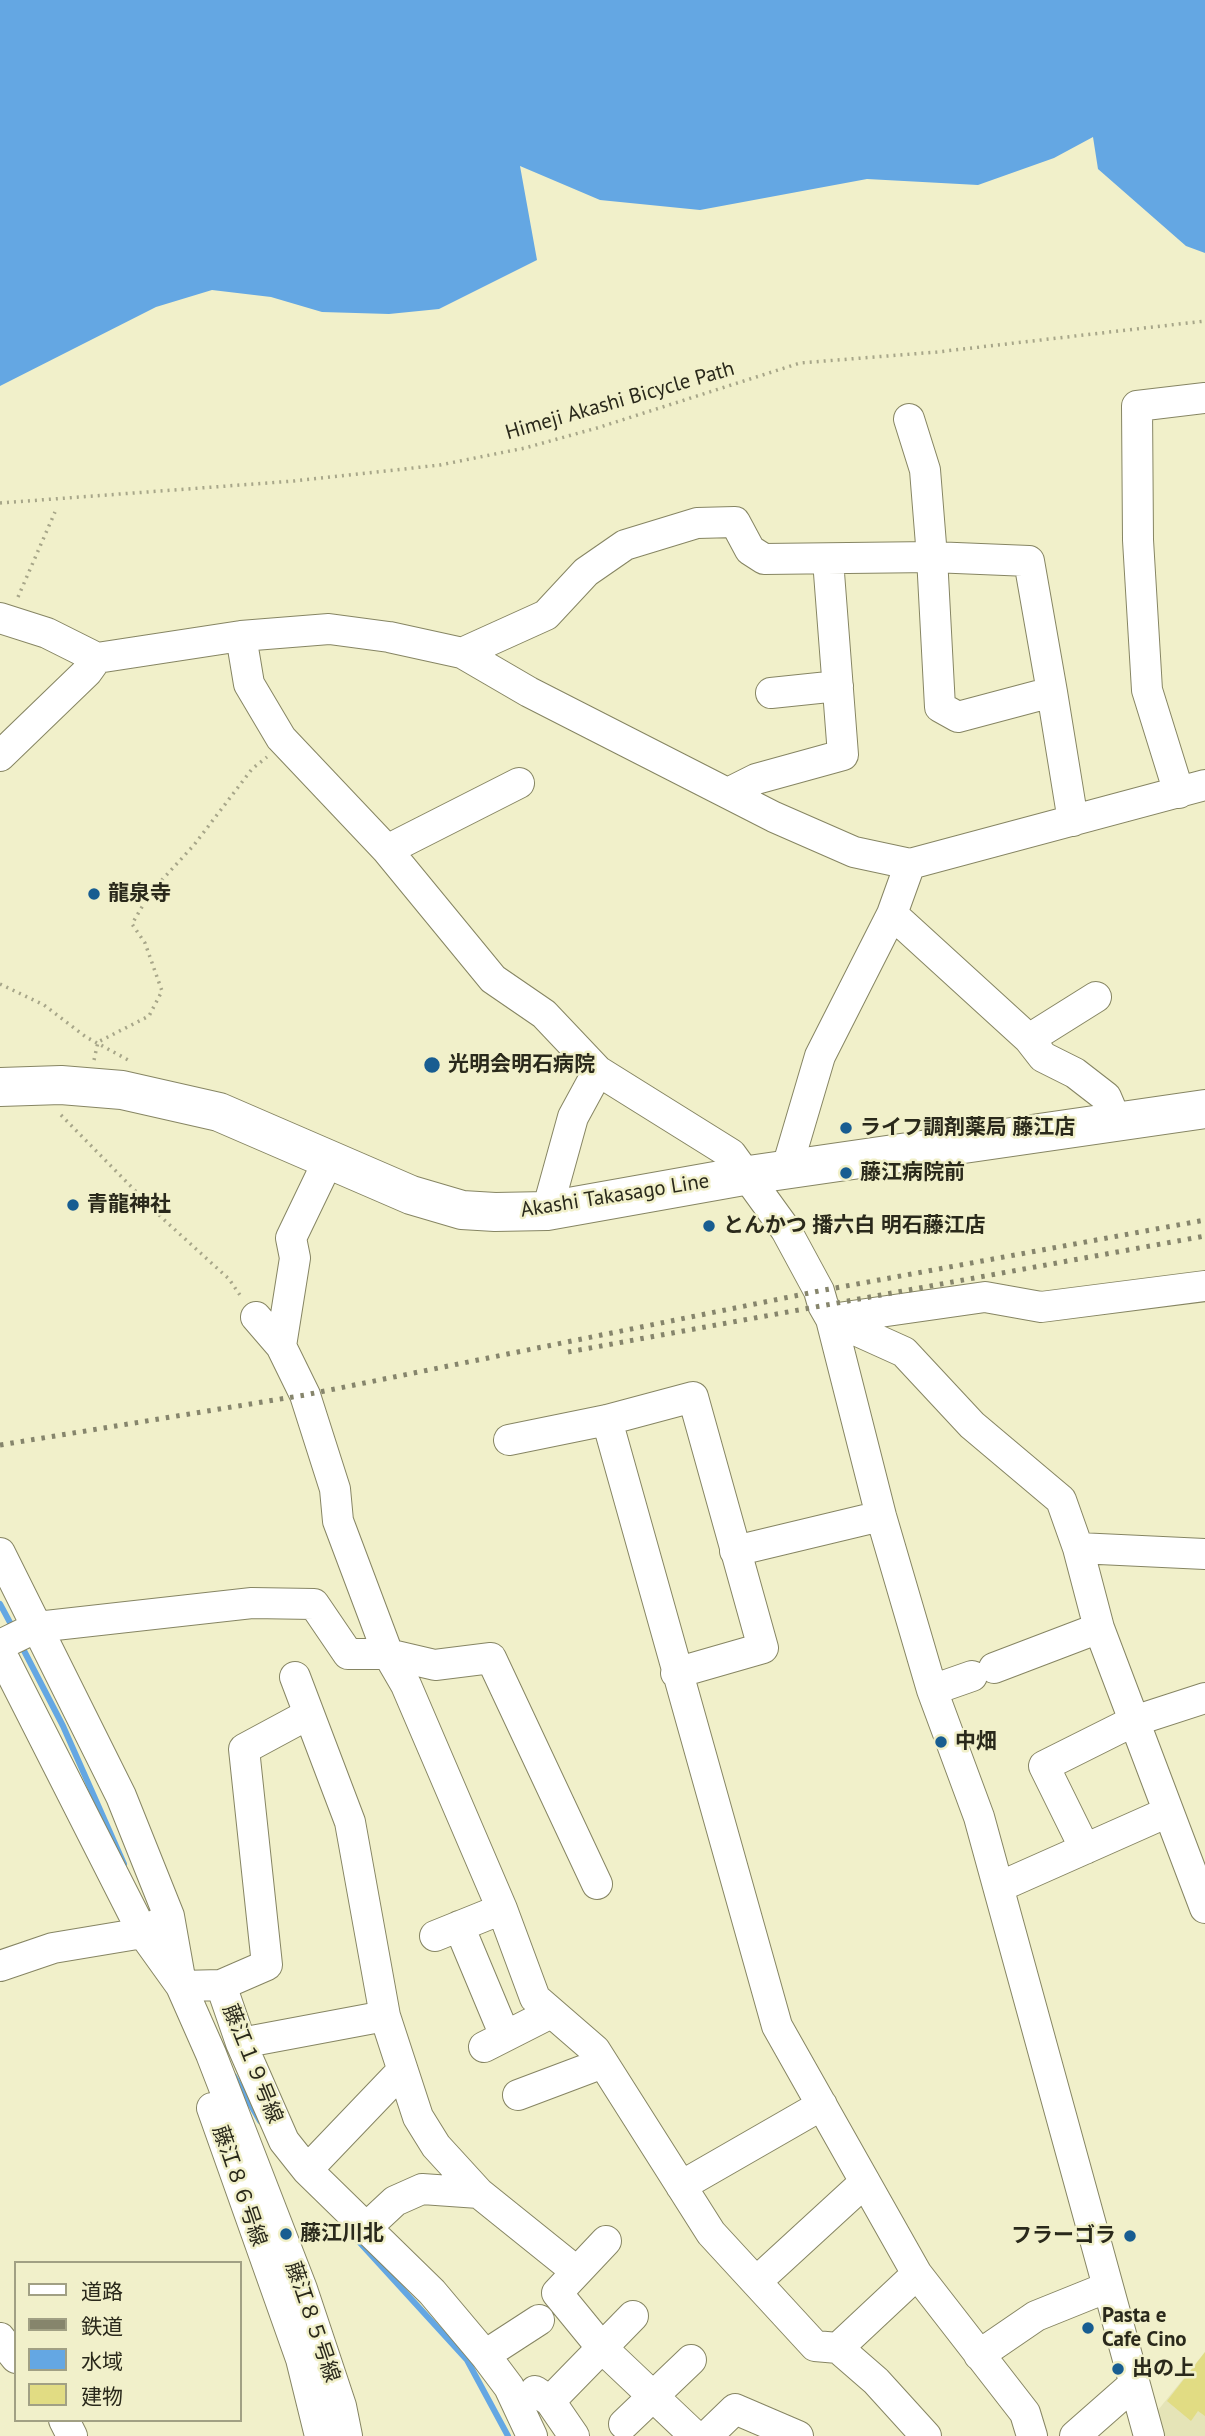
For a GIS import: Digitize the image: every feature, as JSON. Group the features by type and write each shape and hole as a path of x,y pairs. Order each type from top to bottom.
{"main road":[{"name":"Akashi Takasago Line","path":"16,1086 89,1087 148,1096 219,1112 411,1195 461,1210 547,1211 749,1175 1205,1109"}],"street":[{"path":"4,620 47,633 97,658 241,636 329,629 389,637 462,653 529,692 728,793 854,852 910,864 1192,789 1147,690 1138,540 1137,406 1205,398"},
{"path":"909,419 925,470 940,707 958,717 1052,692"},
{"path":"462,653 546,615 586,572 625,545 697,523 735,522 750,550 764,559 932,557 1029,561 1073,821"},
{"path":"728,793 756,779 843,755 828,560"},
{"path":"241,636 249,684 284,742 387,850 493,979 544,1014 598,1071 731,1154 749,1175 786,1230 831,1319 881,1516 932,1690 979,1817 999,1887 1149,2436"},
{"path":"0,756 87,672 97,658"},
{"path":"771,693 838,686"},
{"path":"387,850 519,783"},
{"path":"786,1171 820,1056 892,914 910,864"},
{"path":"892,914 1029,1039 1044,1057 1075,1073 1106,1097 1117,1123"},
{"path":"1029,1039 1096,997"},
{"path":"547,1211 573,1116 598,1071"},
{"path":"281,1346 295,1258 291,1238 329,1159"},
{"path":"831,1319 985,1297 1041,1307 1205,1286"},
{"path":"256,1317 281,1346 305,1395 335,1489 338,1521 388,1654 406,1685 502,1909 535,1998 595,2050 711,2233 814,2346 838,2348 876,2381 926,2436"},
{"path":"831,1319 904,1352 972,1425 1061,1500 1078,1548 1099,1628 1205,1908"},
{"path":"509,1440 607,1420 692,1398 763,1648 676,1674"},
{"path":"607,1420 676,1674 777,2026 917,2274 1024,2413 1032,2436"},
{"path":"736,1551 881,1516"},
{"path":"1078,1548 1205,1554"},
{"path":"0,1553 121,1796 169,1916 181,1986"},
{"path":"0,1645 37,1627 252,1603 314,1604 348,1654 388,1654 435,1665 491,1658 597,1884"},
{"path":"932,1690 1099,1628"},
{"path":"0,1651 143,1933 181,1986"},
{"path":"295,1677 350,1822 384,2016 418,2117 436,2146 479,2193 576,2270"},
{"path":"1085,1849 1044,1766 1133,1721 1205,1698"},
{"path":"221,1984 267,1965 244,1749 309,1714"},
{"path":"999,1887 1168,1812"},
{"path":"502,1909 447,1931 495,2042 551,2013"},
{"path":"0,1966 53,1948 143,1933 169,1916"},
{"name":"藤江１９号線","path":"181,1986 221,1984 241,2043 284,2141 307,2171 432,2292 509,2387 532,2436"},
{"name":"藤江８５号線","path":"181,1986 272,2209 341,2406 347,2436"},
{"path":"241,2043 384,2016"},
{"name":"藤江８６号線","path":"211,2054 206,2091 301,2358 320,2436"},
{"path":"518,2095 603,2063"},
{"path":"307,2171 395,2078 403,2074"},
{"path":"681,2186 822,2105"},
{"path":"755,2282 865,2182"},
{"path":"366,2228 395,2201 422,2189 479,2193"},
{"path":"606,2241 557,2293 602,2348 695,2436"},
{"path":"838,2348 917,2274"},
{"path":"979,2355 1036,2315 1108,2287"},
{"path":"550,2401 633,2316"},
{"path":"485,2356 539,2320"},
{"path":"0,2338 14,2356"},
{"path":"624,2424 691,2360"},
{"path":"1075,2436 1133,2385"},
{"path":"509,2387 527,2386 550,2401 574,2436"},
{"path":"707,2436 734,2409 798,2436"}],"path":[{"name":"Himeji Akashi Bicycle Path","path":"0,503 356,475 440,465 525,448 597,428 800,363 937,352 1205,321"},
{"path":"4,620 55,512"},
{"path":"98,1042 149,1016 162,991 145,943 132,924 150,893 187,849 194,845 252,769 284,742"},
{"path":"0,984 44,1005 86,1037 124,1055 138,1068 148,1096"},
{"path":"89,1087 98,1042"},
{"path":"16,1086 229,1279 256,1317"}],"shaded area":[{"path":"1205,2352 1205,2436 1161,2436 1154,2415"}],"water":[{"path":"0,0 1205,0 1205,253 1186,246 1098,169 1093,137 1054,158 978,185 867,179 700,210 600,200 520,166 537,260 439,309 389,314 322,312 271,297 212,290 156,307 0,386"}],"building":[{"path":"1205,2352 1205,2416 1198,2411 1191,2421 1167,2401"}],"waterway":[{"path":"0,1604 14,1630"},
{"path":"20,1643 63,1726 124,1864"},
{"path":"234,2076 260,2121"},
{"path":"351,2233 467,2360 508,2436"}],"railway":[{"path":"0,1445 305,1395 819,1291 1205,1220"},
{"path":"568,1352 1205,1236"}],"place":[{"name":"龍泉寺","path":"94,894"},
{"name":"光明会明石病院","path":"432,1065"},
{"name":"ライフ調剤薬局 藤江店","path":"846,1128"},
{"name":"藤江病院前","path":"846,1173"},
{"name":"青龍神社","path":"73,1205"},
{"name":"とんかつ 播六白 明石藤江店","path":"709,1226"},
{"name":"中畑","path":"941,1742"},
{"name":"藤江川北","path":"286,2234"},
{"name":"フラーゴラ","path":"1130,2236"},
{"name":"Pasta e Cafe Cino","path":"1088,2328"},
{"name":"出の上","path":"1118,2369"}]}
